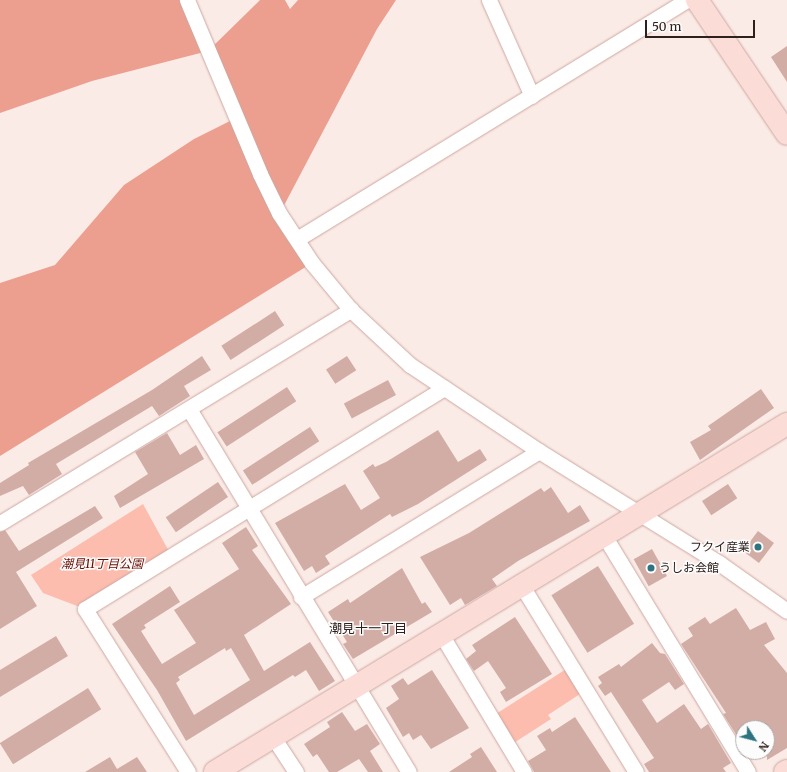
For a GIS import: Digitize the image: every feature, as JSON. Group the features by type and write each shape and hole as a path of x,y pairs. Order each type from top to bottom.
{"street":[{"path":"187,0 260,174 296,239 351,310 410,365 539,451 719,563 787,611"},
{"path":"489,0 532,96"},
{"path":"296,239 687,0"},
{"path":"697,0 787,134"},
{"path":"0,523 351,310"},
{"path":"188,772 85,609 248,506 444,388"},
{"path":"189,409 355,685 410,772"},
{"path":"215,772 355,685 605,537 787,424"},
{"path":"301,596 539,451"},
{"path":"605,537 748,772"},
{"path":"522,586 636,772"},
{"path":"441,634 524,772"},
{"path":"273,737 296,772"}],"green space":[{"name":"潮見11丁目公園","path":"143,504 171,555 85,609 43,593 31,575"},
{"path":"571,666 586,690 548,715 551,719 509,746 491,717"}],"shaded area":[{"path":"0,0 187,0 208,51 92,81 0,113"},
{"path":"260,0 285,0 290,9 298,0 396,0 377,29 280,213 312,263 0,456 0,283 55,265 124,185 194,139 236,118 208,51"}],"building":[{"path":"787,46 787,82 771,57"},
{"path":"275,311 284,325 231,360 221,346"},
{"path":"202,356 211,370 184,386 190,396 159,416 152,406 56,464 62,474 29,495 23,486 0,496 0,483 29,465 28,463 152,390"},
{"path":"347,356 356,370 335,384 326,370"},
{"path":"388,380 396,395 352,418 344,403"},
{"path":"287,387 296,401 227,446 217,432"},
{"path":"761,389 774,408 700,460 690,442 711,430 708,426"},
{"path":"310,427 319,441 252,485 243,471"},
{"path":"438,430 458,462 480,449 487,460 418,504 392,517 390,514 325,556 330,564 316,573 312,566 304,571 275,523 345,484 361,510 380,498 363,471 373,464 375,467 386,462"},
{"path":"167,433 180,455 196,445 204,459 120,508 114,496 148,474 135,452"},
{"path":"218,482 228,497 176,532 166,517"},
{"path":"728,484 737,498 711,515 702,501"},
{"path":"551,487 568,513 580,505 590,521 518,561 492,579 497,586 465,605 461,598 450,605 420,557 469,533 541,488 544,492"},
{"path":"95,506 103,518 16,572 37,606 0,629 0,532 5,530 19,551"},
{"path":"246,527 258,546 252,550 291,604 244,635 264,671 310,642 335,681 319,691 306,670 295,677 293,675 186,741 157,690 112,624 170,586 180,602 144,625 146,628 141,631 162,664 196,643 174,610 239,569 222,543","holes":["225,648 226,651 231,648 250,680 194,715 176,683 180,680 178,677"]},
{"name":"フクイ産業","path":"758,531 774,543 759,563 743,551"},
{"name":"うしお会館","path":"652,549 667,576 649,586 634,559"},
{"path":"598,566 634,624 587,653 551,595"},
{"path":"402,568 422,604 425,602 432,612 353,659 343,644 347,642 328,612 348,599 350,603"},
{"path":"736,608 750,630 766,622 775,639 764,645 787,673 787,748 775,755 775,720 735,720 735,733 723,714 726,713 681,644 693,636 688,628 705,617 710,624"},
{"path":"515,617 552,674 506,702 500,692 506,688 488,661 474,671 466,659 476,651 472,645"},
{"path":"56,636 68,656 0,697 0,670"},
{"path":"652,643 660,653 665,654 684,684 675,690 669,682 642,700 657,723 684,704 701,729 708,724 731,763 723,768 726,772 649,772 644,764 654,758 611,692 605,696 598,686 602,683 598,677 619,664 621,667"},
{"path":"432,670 469,728 431,749 421,735 413,740 409,733 403,737 386,708 399,699 391,686 403,678 408,685"},
{"path":"88,688 101,709 13,764 0,743"},
{"path":"342,712 355,731 367,724 380,744 370,751 383,772 368,772 359,759 337,772 329,772 317,754 313,757 304,744 330,727 327,722"},
{"path":"575,717 611,772 534,772 528,761 546,750 537,736 550,728 552,732"},
{"path":"481,747 497,772 449,772 472,757 470,754"},
{"path":"110,757 117,769 137,757 147,772 85,772"}],"place":[{"name":"フクイ産業","path":"758,547"},
{"name":"うしお会館","path":"651,568"}],"district":[{"name":"潮見十一丁目","path":"368,629"}]}
